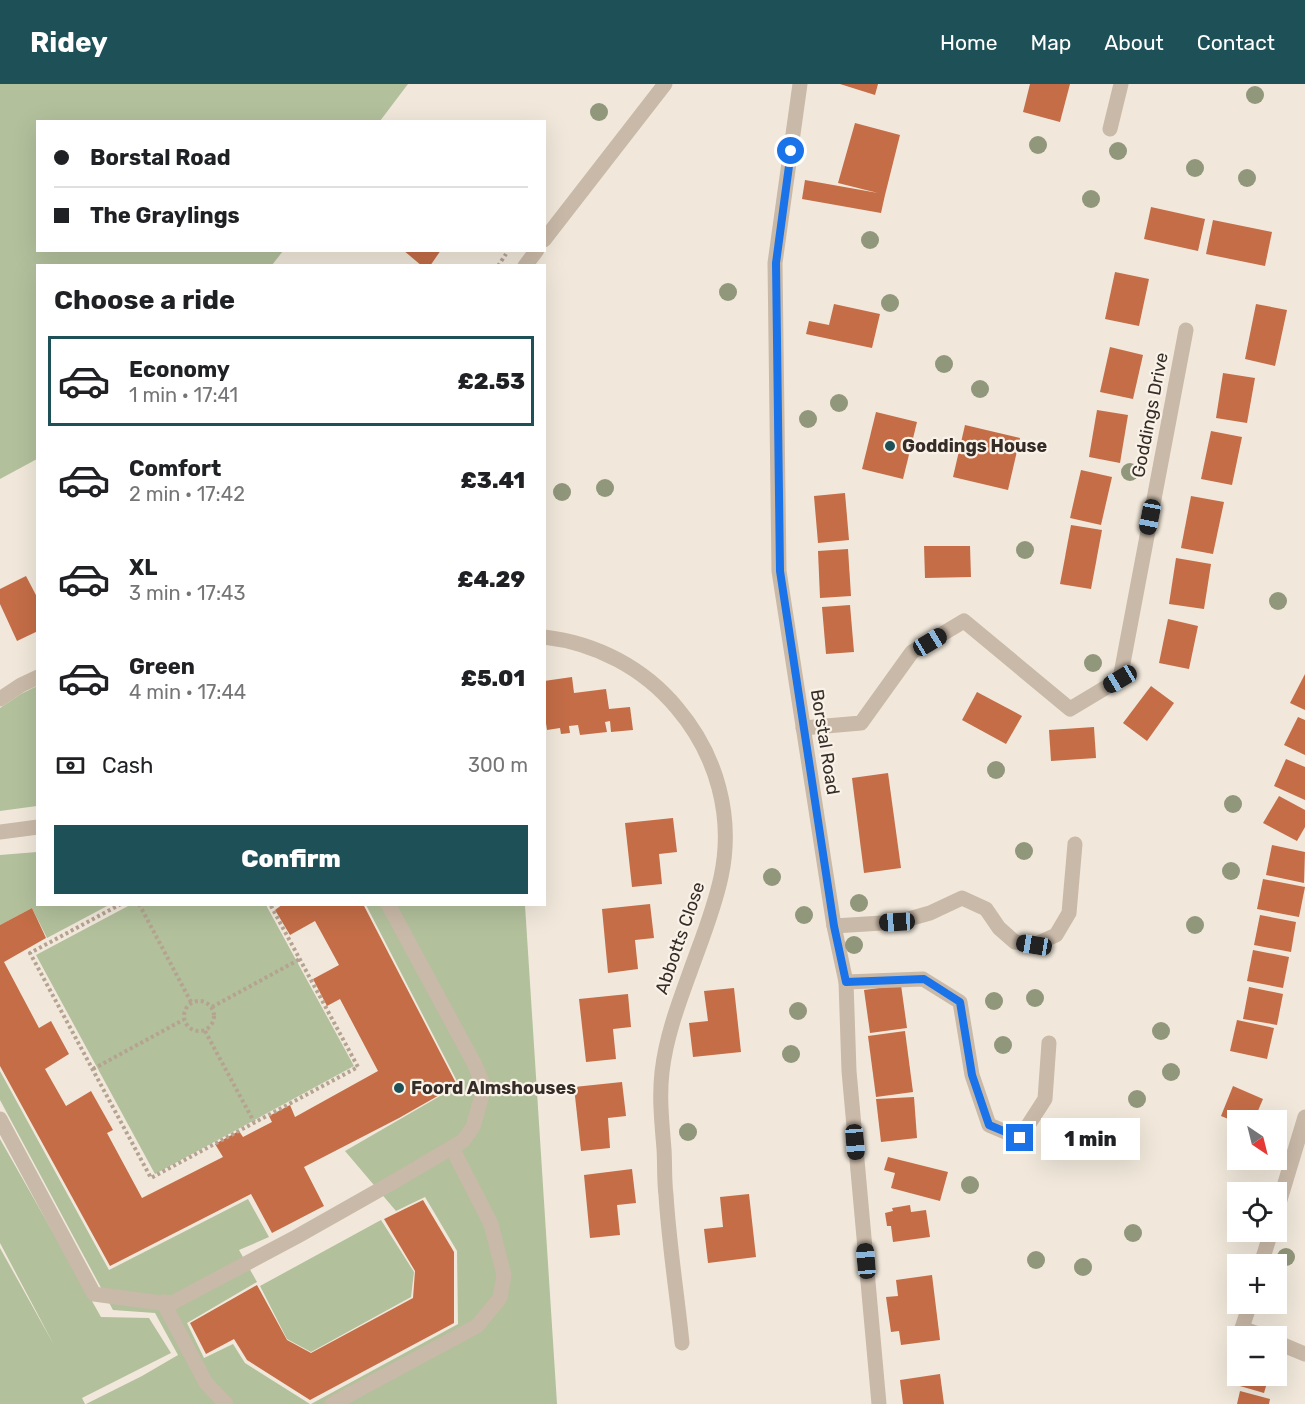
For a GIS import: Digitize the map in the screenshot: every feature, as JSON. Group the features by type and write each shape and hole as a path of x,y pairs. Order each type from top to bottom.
{"street":[{"path":"546,237 665,84"},
{"name":"Borstal Road","path":"800,84 776,263 780,571 834,926 846,982 849,1071 879,1404"},
{"path":"1110,129 1121,84"},
{"name":"Goddings Drive","path":"804,728 861,723 912,652 964,621 1071,709 1120,679 1186,330"},
{"name":"Abbotts Close","path":"546,637 569,640 604,653 634,669 661,690 681,712 699,739 711,763 721,795 725,831 721,876 714,904 670,1030 662,1074 666,1194 682,1343"},
{"path":"0,699 36,678"},
{"path":"0,832 36,827"},
{"path":"834,926 897,922 930,913 962,898 986,909 999,928 1015,942 1034,945 1056,935 1069,914 1075,844"},
{"path":"0,1119 94,1294 172,1303 296,1237 463,1141 473,1127 481,1104 482,1082 470,1054 389,906"},
{"path":"846,982 924,979 960,1002 972,1075 989,1125 1020,1138 1045,1099 1049,1043"},
{"path":"1285,1182 1305,1117"},
{"path":"332,1404 477,1326 500,1298 504,1275 491,1224 452,1148"},
{"path":"163,1302 206,1383 226,1404"},
{"path":"1287,1347 1305,1354"}],"path":[{"path":"117,906 30,953 151,1178 358,1067 271,906"},
{"path":"140,906 191,1002"},
{"path":"212,1007 300,959"},
{"path":"202,1001 212,1007 214,1016 212,1025 205,1031 191,1030 183,1020 184,1010 191,1002 202,1001"},
{"path":"93,1069 183,1020"},
{"path":"205,1031 254,1122"}],"green space":[{"path":"0,84 408,84 381,120 36,120 36,252 282,252 273,264 36,264 36,460 0,479"},
{"path":"36,686 36,806 0,811 0,708"},
{"path":"36,852 36,906 107,906 47,938 32,908 0,925 0,855"},
{"path":"128,906 267,906 354,1066 155,1174 36,955"},
{"path":"367,906 525,906 557,1404 311,1404 458,1324 457,1251 425,1197 396,1211 345,1151 459,1085"},
{"path":"0,1071 109,1270 248,1199 269,1237 239,1250 257,1282 187,1323 204,1358 233,1344 245,1363 310,1404 86,1404 178,1355 155,1313 113,1310 0,1100"},
{"path":"0,1139 101,1317 149,1318 171,1353 82,1398 85,1404 0,1404 0,1248 54,1345 0,1243"},
{"path":"381,1220 414,1272 411,1297 311,1352 287,1339 260,1286"}],"building":[{"path":"840,84 878,84 875,95"},
{"path":"1030,84 1070,84 1060,122 1023,112"},
{"path":"855,123 900,135 881,213 802,199 805,180 878,193 838,183"},
{"path":"1151,207 1205,219 1198,251 1144,239"},
{"path":"1213,220 1272,232 1265,266 1206,254"},
{"path":"405,252 440,252 431,264 420,264"},
{"path":"1115,272 1149,279 1139,326 1105,319"},
{"path":"834,304 880,314 872,348 806,334 809,321 829,325"},
{"path":"1256,304 1287,310 1275,366 1245,359"},
{"path":"1110,347 1143,355 1133,399 1100,392"},
{"path":"1223,373 1255,378 1247,423 1216,418"},
{"path":"1097,410 1128,415 1120,463 1089,457"},
{"name":"Goddings House","path":"876,412 917,422 903,479 862,469"},
{"path":"965,425 1020,438 1008,490 953,477"},
{"path":"1211,431 1242,437 1232,485 1201,479"},
{"path":"1081,470 1112,477 1101,525 1070,518"},
{"path":"845,493 849,540 818,543 814,496"},
{"path":"1191,496 1224,502 1213,554 1181,548"},
{"path":"1071,525 1102,530 1091,589 1060,584"},
{"path":"924,546 970,546 971,577 925,578"},
{"path":"848,549 851,596 820,598 818,551"},
{"path":"1176,558 1211,564 1204,609 1169,604"},
{"path":"26,576 36,595 36,632 17,641 0,604 0,589"},
{"path":"850,605 854,652 826,654 822,607"},
{"path":"1168,619 1198,626 1189,669 1159,663"},
{"path":"1305,674 1305,710 1290,703"},
{"path":"572,677 574,693 606,689 609,709 630,707 633,730 611,732 610,721 605,722 607,732 580,735 578,725 569,726 570,733 561,734 560,728 547,730 546,681"},
{"path":"1151,686 1174,703 1147,741 1123,723"},
{"path":"977,692 1022,716 1006,744 962,720"},
{"path":"1298,717 1305,720 1305,755 1284,745"},
{"path":"1094,727 1096,758 1051,761 1049,730"},
{"path":"1286,759 1305,767 1305,800 1274,786"},
{"path":"888,773 901,868 864,873 852,778"},
{"path":"1279,796 1305,810 1305,827 1297,841 1263,823"},
{"path":"673,818 677,852 659,854 662,884 632,887 625,823"},
{"path":"1272,845 1305,852 1304,883 1266,875"},
{"path":"1263,879 1305,887 1299,917 1257,909"},
{"path":"650,904 654,938 635,940 638,969 608,973 602,909"},
{"name":"Foord Almshouses","path":"280,906 364,906 457,1085 304,1167 324,1206 272,1233 251,1194 110,1266 0,1066 0,925 32,908 46,938 4,962 39,1028 51,1021 69,1054 45,1069 66,1106 91,1091 113,1130 107,1133 142,1198 223,1157 215,1144 239,1131 243,1137 272,1122 269,1116 290,1105 295,1117 378,1071 340,999 327,1006 313,979 339,965 315,921 290,935 275,910"},
{"path":"1260,915 1296,922 1291,952 1254,945"},
{"path":"1253,950 1289,957 1283,988 1247,981"},
{"path":"901,985 907,1028 870,1033 864,990"},
{"path":"1249,987 1283,994 1277,1025 1243,1019"},
{"path":"734,988 741,1052 693,1057 689,1023 708,1021 704,991"},
{"path":"628,994 631,1027 613,1029 616,1059 586,1062 579,999"},
{"path":"1237,1020 1274,1028 1267,1059 1230,1051"},
{"path":"905,1031 913,1092 876,1097 868,1036"},
{"path":"622,1082 626,1116 608,1118 610,1148 581,1151 574,1087"},
{"path":"1233,1086 1263,1099 1258,1110 1227,1110 1227,1118 1221,1116"},
{"path":"914,1097 917,1138 881,1142 876,1099"},
{"path":"888,1157 948,1172 940,1201 891,1188 895,1173 884,1170"},
{"path":"632,1169 636,1203 617,1205 620,1235 590,1238 584,1175"},
{"path":"749,1194 756,1257 708,1263 704,1229 723,1227 720,1197"},
{"path":"423,1200 454,1252 454,1323 310,1400 247,1360 234,1339 206,1354 190,1323 257,1285 287,1340 311,1353 413,1298 415,1271 384,1219"},
{"path":"910,1205 911,1212 926,1210 930,1237 893,1242 891,1226 887,1226 885,1213 893,1211 892,1208"},
{"path":"932,1275 940,1340 901,1345 899,1331 891,1332 886,1297 898,1296 896,1280"},
{"path":"940,1374 944,1404 903,1404 900,1380"},
{"path":"1240,1386 1266,1386 1264,1393"},
{"path":"1240,1391 1270,1399 1269,1404 1237,1404"}],"place":[{"name":"Goddings House","path":"890,446"},
{"name":"Foord Almshouses","path":"399,1088"}],"route":[{"path":"791,151 776,263 780,571 834,926 846,982 924,979 960,1002 972,1075 989,1125 1020,1138"}]}
